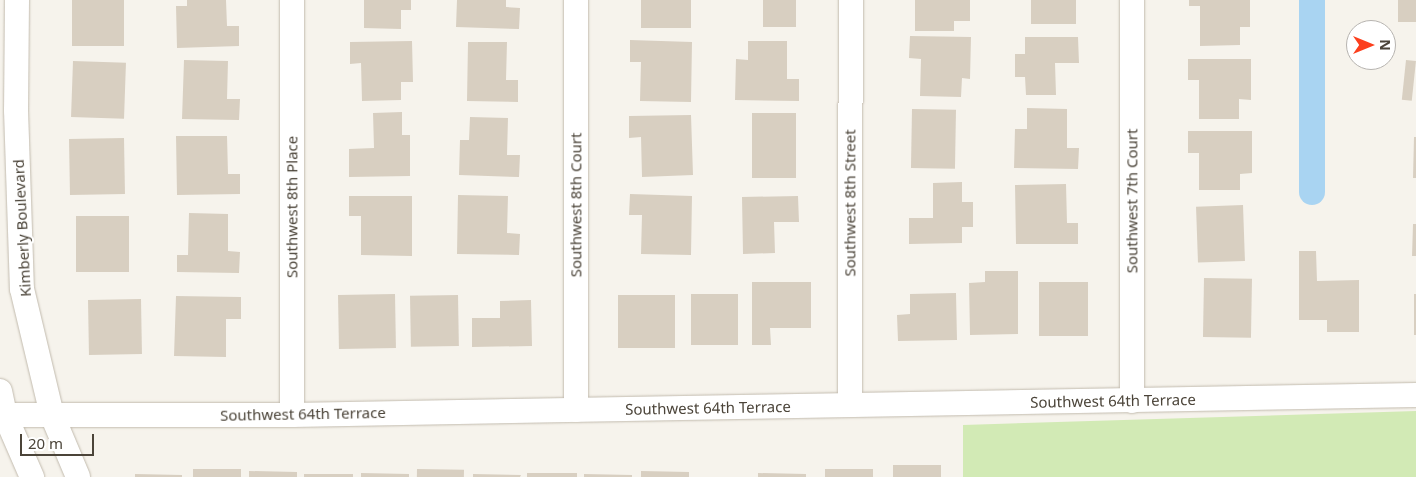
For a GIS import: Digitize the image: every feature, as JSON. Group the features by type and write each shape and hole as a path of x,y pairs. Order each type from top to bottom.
{"street":[{"name":"Kimberly Boulevard","path":"18,0 16,110 22,289 52,415 78,477"},
{"name":"Southwest 8th Place","path":"292,0 292,415"},
{"name":"Southwest 8th Court","path":"576,0 576,410"},
{"name":"Southwest 8th Street","path":"850,405 851,0"},
{"name":"Southwest 7th Court","path":"1132,0 1132,401"},
{"path":"0,391 3,415 32,477"},
{"name":"Southwest 64th Terrace","path":"3,415 292,415 1416,395"}],"green space":[{"path":"1416,411 1416,477 963,477 963,425"}],"building":[{"path":"72,0 124,0 124,46 72,46"},
{"path":"187,0 226,0 227,26 239,26 239,46 177,48 176,6 187,6"},
{"path":"364,0 411,0 411,10 401,10 401,29 364,28"},
{"path":"457,0 506,0 506,7 520,8 519,29 456,27"},
{"path":"641,0 691,0 691,28 641,28"},
{"path":"763,0 796,0 796,27 763,27"},
{"path":"915,0 970,0 970,21 954,21 954,31 915,31"},
{"path":"1031,0 1076,0 1076,24 1031,24"},
{"path":"1189,0 1250,0 1250,27 1240,27 1240,45 1200,46 1200,6 1189,6"},
{"path":"1398,0 1416,0 1416,22 1398,22"},
{"path":"910,36 971,37 970,79 962,78 961,97 920,96 921,59 909,58"},
{"path":"1025,37 1078,37 1079,63 1055,63 1056,95 1026,95 1025,77 1015,77 1015,54 1025,54"},
{"path":"630,40 692,42 691,102 640,101 641,62 630,62"},
{"path":"412,41 413,82 401,82 401,100 362,101 361,63 350,64 350,42"},
{"path":"748,41 787,41 787,79 799,79 799,101 735,100 736,59 748,60"},
{"path":"468,42 507,42 506,80 518,80 518,102 467,101"},
{"path":"1188,59 1251,59 1251,100 1239,99 1239,119 1199,119 1199,80 1188,80"},
{"path":"184,60 228,61 227,99 240,99 239,120 182,119"},
{"path":"1406,60 1416,61 1412,101 1402,100"},
{"path":"73,61 126,63 124,119 71,117"},
{"path":"1027,108 1067,109 1067,148 1079,148 1078,169 1014,168 1015,129 1027,129"},
{"path":"912,109 956,110 955,169 911,168"},
{"path":"402,112 402,135 410,135 410,176 349,177 349,149 374,148 373,113"},
{"path":"752,113 796,113 796,178 752,178"},
{"path":"691,115 693,175 642,177 641,137 629,138 629,116"},
{"path":"470,117 508,118 507,155 520,155 519,177 459,175 460,140 469,140"},
{"path":"1188,131 1252,131 1252,173 1240,174 1240,190 1199,190 1199,153 1188,153"},
{"path":"176,136 227,136 228,174 240,174 240,194 177,195"},
{"path":"1414,137 1416,137 1416,178 1413,178"},
{"path":"124,138 125,194 70,195 69,139"},
{"path":"962,182 962,202 973,202 973,227 962,227 962,243 909,244 909,218 933,218 933,183"},
{"path":"1066,184 1067,223 1078,223 1078,244 1016,244 1015,185"},
{"path":"630,194 692,196 691,255 641,254 642,215 629,215"},
{"path":"458,195 508,196 507,233 520,234 519,255 457,254"},
{"path":"349,196 412,196 412,256 361,255 361,216 349,216"},
{"path":"798,196 799,222 774,222 775,253 743,254 742,197"},
{"path":"1243,205 1245,261 1198,263 1196,207"},
{"path":"189,213 228,214 228,251 240,252 239,273 177,272 177,255 188,255"},
{"path":"76,216 129,216 129,272 76,272"},
{"path":"1413,224 1416,224 1416,256 1412,256"},
{"path":"1299,251 1316,251 1317,281 1359,280 1359,332 1327,332 1327,320 1299,320"},
{"path":"985,271 1018,271 1018,334 970,335 969,283 985,282"},
{"path":"1204,278 1252,279 1251,338 1203,337"},
{"path":"752,282 811,282 811,328 770,328 771,345 752,345"},
{"path":"1039,282 1088,282 1088,336 1039,336"},
{"path":"956,293 957,340 898,341 897,315 910,314 910,294"},
{"path":"395,294 396,348 339,349 338,295"},
{"path":"691,294 738,294 738,345 691,345"},
{"path":"1414,294 1416,294 1416,335 1414,335"},
{"path":"458,295 459,346 411,347 410,296"},
{"path":"618,295 675,295 675,348 618,348"},
{"path":"176,296 241,297 241,319 226,319 226,357 174,356"},
{"path":"141,299 142,354 89,355 88,300"},
{"path":"531,300 532,346 472,347 472,318 500,318 500,301"},
{"path":"893,465 941,465 941,477 893,477"},
{"path":"193,469 241,469 241,477 193,477"},
{"path":"417,469 464,470 464,477 417,477"},
{"path":"825,469 873,469 873,477 825,477"},
{"path":"249,471 297,472 297,477 249,477"},
{"path":"641,471 689,472 689,477 641,477"},
{"path":"361,473 409,474 409,477 361,477"},
{"path":"527,473 577,473 577,477 527,477"},
{"path":"758,473 806,474 806,477 758,477"},
{"path":"135,474 182,475 182,477 135,477"},
{"path":"304,474 353,474 353,477 304,477"},
{"path":"473,474 521,475 520,477 473,477"},
{"path":"584,474 632,475 632,477 584,477"}],"waterway":[{"path":"1312,0 1312,192"}]}
